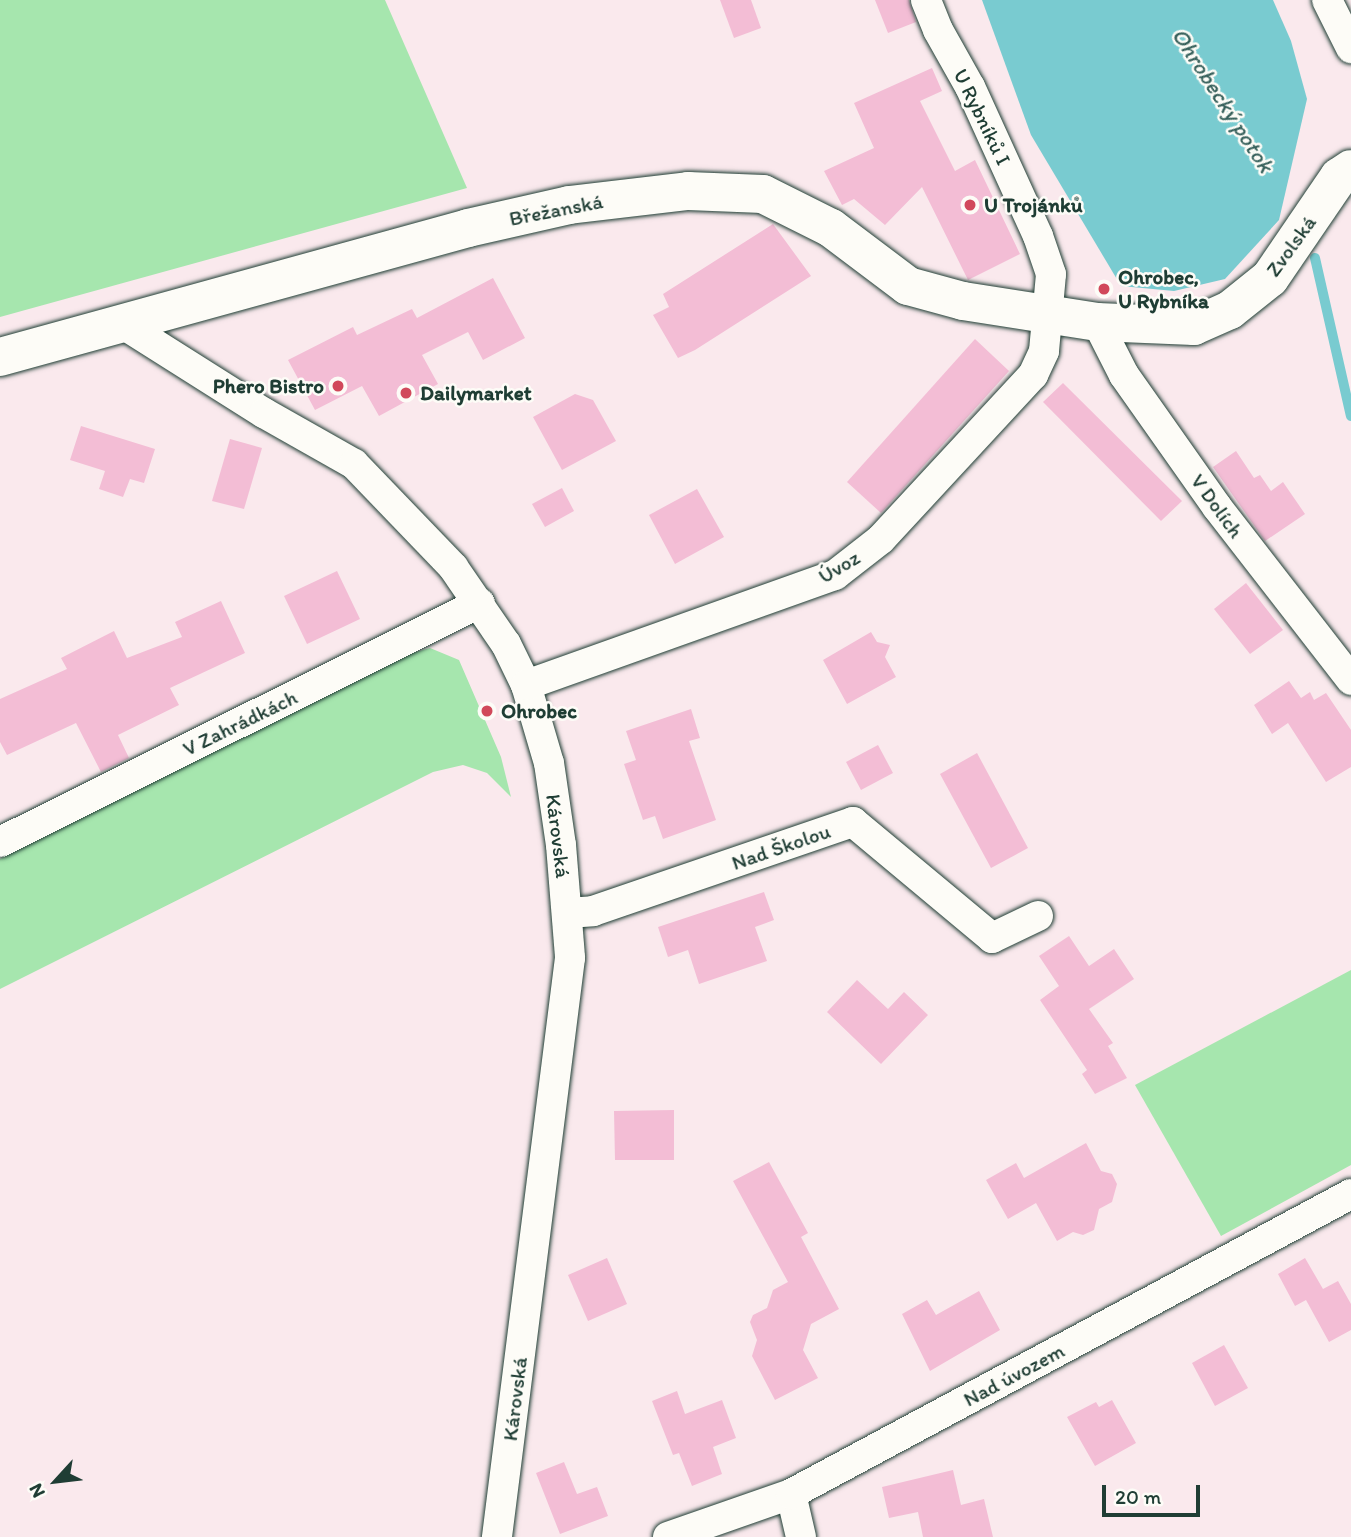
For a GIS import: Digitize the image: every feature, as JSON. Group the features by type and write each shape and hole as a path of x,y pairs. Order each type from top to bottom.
{"street":[{"name":"U Rybníků I","path":"926,0 938,30 970,87 1038,236 1051,274 1048,316"},
{"path":"1327,0 1351,48"},
{"name":"Zvolská","path":"1097,322 1194,326 1230,310 1270,278 1339,177 1351,169"},
{"name":"Břežanská","path":"0,356 468,228 569,205 688,191 763,194 831,228 908,286 963,302 1097,322"},
{"name":"Úvoz","path":"526,685 835,575 881,540 1033,375 1044,351 1048,316"},
{"name":"V Dolích","path":"1097,322 1124,375 1217,507 1351,680"},
{"name":"Károvská","path":"123,324 264,413 354,464 453,567 481,603 506,644 526,685 548,763 561,845 570,958 497,1537"},
{"name":"V Zahrádkách","path":"0,842 481,603"},
{"name":"Nad Školou","path":"567,913 593,911 853,822 992,938 1038,916"},
{"name":"Nad úvozem","path":"668,1537 790,1494 1351,1194"},
{"path":"790,1494 802,1537"}],"green space":[{"path":"0,0 385,0 467,188 0,317"},
{"path":"430,648 459,660 501,757 511,797 487,773 463,765 433,772 0,989 0,859 391,659"},
{"path":"1351,970 1351,1165 1221,1236 1135,1085"}],"water":[{"path":"982,0 1273,0 1291,41 1307,99 1279,220 1225,279 1174,291 1121,286 1031,135"}],"building":[{"path":"720,0 751,0 761,28 734,38"},
{"path":"875,0 909,0 916,22 888,33"},
{"path":"932,68 942,91 920,101 955,171 975,160 1020,254 968,280 922,187 885,225 854,199 842,205 824,171 874,148 854,103"},
{"path":"773,224 811,276 695,350 678,358 653,315 669,307 663,294"},
{"path":"493,278 525,338 483,360 468,332 422,355 438,384 379,416 362,386 315,410 288,360 353,327 357,335 412,309 417,318"},
{"path":"975,339 1009,371 881,513 847,482"},
{"path":"1063,383 1182,501 1161,521 1043,402"},
{"path":"575,394 593,400 616,441 562,470 533,417"},
{"path":"81,426 155,449 144,483 130,479 123,497 99,489 105,471 70,460"},
{"path":"230,439 262,448 244,509 212,501"},
{"path":"1236,451 1254,478 1260,475 1271,491 1283,482 1305,514 1265,541 1213,467"},
{"path":"562,488 574,511 545,527 532,504"},
{"path":"697,489 724,537 675,564 649,515"},
{"path":"337,571 360,619 307,644 284,596"},
{"path":"1246,583 1283,630 1250,654 1214,609"},
{"path":"221,601 245,653 170,688 179,705 118,735 129,758 101,772 76,723 7,755 0,742 0,699 67,669 61,658 114,631 127,658 182,637 175,622"},
{"path":"871,632 877,642 890,645 885,657 896,677 847,704 823,660"},
{"path":"1289,681 1301,698 1310,692 1314,700 1326,693 1351,730 1351,767 1326,782 1288,723 1272,734 1254,705"},
{"path":"691,709 700,738 689,741 716,820 663,839 655,816 643,820 624,764 636,760 626,731"},
{"path":"878,745 893,773 861,790 846,762"},
{"path":"977,753 1028,848 991,868 940,774"},
{"path":"764,892 774,920 755,927 767,961 699,984 688,950 668,957 658,927"},
{"path":"1069,936 1089,966 1114,949 1134,979 1089,1009 1113,1043 1108,1046 1127,1078 1095,1094 1082,1074 1087,1070 1040,1000 1059,986 1039,956"},
{"path":"857,980 888,1009 904,992 928,1015 881,1064 827,1012"},
{"path":"674,1110 674,1160 615,1160 614,1111"},
{"path":"1086,1143 1101,1171 1112,1174 1117,1184 1112,1202 1099,1209 1094,1230 1083,1235 1073,1232 1057,1241 1036,1203 1008,1219 986,1180 1016,1163 1024,1178"},
{"path":"769,1162 808,1233 801,1237 839,1309 811,1324 803,1350 818,1378 775,1400 752,1356 757,1340 750,1322 753,1315 767,1308 773,1290 788,1282 733,1181"},
{"path":"607,1258 627,1304 588,1321 568,1275"},
{"path":"1305,1258 1323,1289 1338,1281 1351,1304 1351,1330 1329,1342 1306,1300 1295,1306 1278,1274"},
{"path":"979,1291 1000,1330 930,1371 902,1314 927,1300 936,1315"},
{"path":"1224,1345 1248,1388 1215,1406 1192,1363"},
{"path":"677,1391 685,1414 722,1400 736,1438 713,1447 722,1474 692,1486 679,1453 673,1455 652,1401"},
{"path":"1112,1400 1136,1443 1095,1466 1067,1417 1096,1402 1099,1407"},
{"path":"564,1462 577,1494 597,1487 608,1516 560,1534 536,1473"},
{"path":"953,1470 961,1505 984,1499 993,1537 923,1537 918,1512 889,1518 882,1487"}],"waterway":[{"name":"Ohrobecký potok","path":"1315,258 1351,416"}],"place":[{"name":"U Trojánků","path":"970,205"},
{"name":"Ohrobec, U Rybníka","path":"1104,289"},
{"name":"Phero Bistro","path":"338,386"},
{"name":"Dailymarket","path":"406,393"},
{"name":"Ohrobec","path":"487,711"}]}
